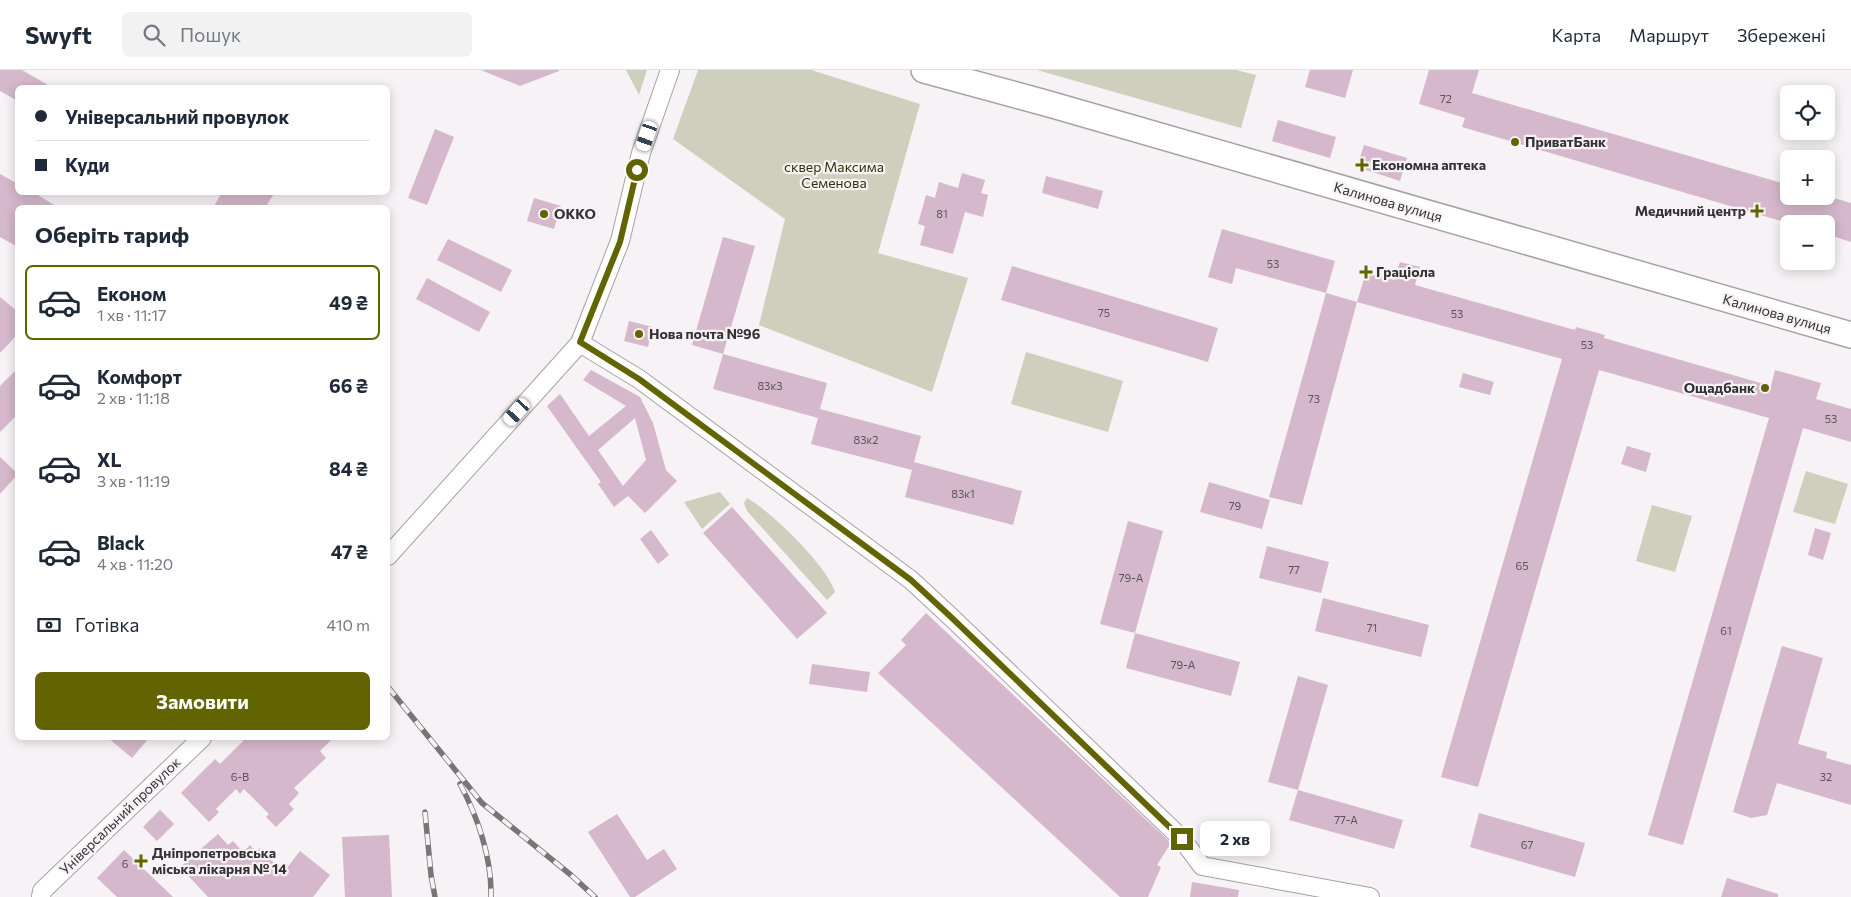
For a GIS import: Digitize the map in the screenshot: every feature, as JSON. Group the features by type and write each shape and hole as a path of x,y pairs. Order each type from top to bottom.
{"main road":[{"name":"Калинова вулиця","path":"924,70 1049,104 1851,335"}],"street":[{"path":"390,554 580,342 620,242 641,152 670,70"},
{"path":"580,342 639,379 911,580 1175,832 1202,866 1370,897"},
{"name":"Універсальний провулок","path":"41,897 42,891 49,884 200,740"}],"green space":[{"path":"626,70 647,70 639,95"},
{"name":"сквер Максима Семенова","path":"698,70 811,70 920,104 878,253 968,278 932,392 759,325 785,219 673,139"},
{"path":"1037,70 1236,70 1256,75 1241,128"},
{"path":"1026,352 1123,381 1108,432 1011,404"},
{"path":"1806,471 1848,484 1835,524 1793,512"},
{"path":"720,492 730,504 702,529 684,502"},
{"path":"747,498 770,515 797,540 821,568 835,592 827,600 747,511 744,503"},
{"path":"1652,505 1692,516 1675,572 1636,561"}],"building":[{"path":"0,70 22,70 48,85 15,85 15,99 0,91"},
{"path":"481,70 559,70 559,71 520,86"},
{"path":"1310,70 1353,70 1345,98 1305,87"},
{"path":"1429,70 1479,70 1472,93 1780,182 1780,205 1835,205 1835,198 1851,203 1851,242 1835,237 1835,215 1780,215 1780,221 1462,127 1465,118 1419,104"},
{"path":"1278,120 1336,137 1330,158 1272,141"},
{"path":"435,129 454,137 427,205 408,198"},
{"path":"1364,145 1407,158 1400,181 1357,167"},
{"path":"962,173 985,180 981,193 988,195 983,217 965,212 953,254 920,245 925,226 918,224 926,195 935,198 939,182 958,188"},
{"path":"0,174 15,182 15,195 38,195 54,205 15,205 15,245 0,237"},
{"path":"1046,176 1103,191 1098,209 1042,193"},
{"path":"220,195 273,195 267,205 215,205"},
{"name":"OKKO","path":"534,198 561,206 554,229 527,221"},
{"path":"1222,229 1335,261 1326,293 1236,268 1232,284 1208,277"},
{"path":"723,237 755,246 723,354 692,345"},
{"path":"448,239 512,270 501,292 437,260"},
{"path":"1400,262 1420,267 1415,285 1575,330 1576,327 1605,335 1604,338 1771,386 1775,370 1821,383 1816,399 1851,409 1851,442 1803,428 1683,845 1648,835 1769,418 1599,370 1478,787 1441,777 1562,359 1357,302 1366,272 1394,280"},
{"path":"1012,266 1218,328 1208,362 1001,300"},
{"path":"427,278 490,312 479,332 416,299"},
{"path":"1326,293 1357,302 1302,505 1269,497"},
{"path":"0,297 15,310 15,337 0,353"},
{"name":"Нова почта №96","path":"629,321 653,327 648,347 624,341"},
{"path":"723,354 827,383 820,409 921,436 914,462 1022,491 1013,525 905,497 912,470 811,444 818,418 713,389"},
{"path":"591,370 640,397 653,423 666,470 677,481 645,513 628,496 614,507 598,484 601,482 547,406 560,394 589,436 626,406 583,380","holes":["635,418 646,460 623,486 598,450"]},
{"path":"15,371 15,417 0,432 0,386"},
{"path":"1463,373 1494,382 1490,395 1459,387"},
{"path":"1627,446 1651,453 1646,472 1621,464"},
{"path":"0,457 15,471 15,477 0,494"},
{"path":"1209,482 1270,500 1262,529 1200,512"},
{"path":"732,507 827,613 797,639 703,533"},
{"path":"1128,521 1163,531 1135,633 1100,624"},
{"path":"1815,528 1831,533 1823,560 1808,555"},
{"path":"651,530 669,555 658,564 640,539"},
{"path":"1267,546 1329,562 1321,593 1259,578"},
{"path":"1323,598 1429,625 1421,657 1315,631"},
{"path":"926,613 1171,843 1157,865 1161,867 1148,897 1120,897 878,673 906,645 901,640"},
{"path":"1135,633 1240,662 1231,696 1126,668"},
{"path":"1782,646 1823,658 1798,744 1827,752 1826,758 1851,765 1851,805 1777,783 1767,815 1751,818 1733,812"},
{"path":"812,664 870,672 867,692 809,684"},
{"path":"1298,676 1328,685 1298,790 1268,782"},
{"path":"110,740 147,740 132,758"},
{"path":"244,740 331,740 320,751 326,758 294,788 299,793 289,804 294,809 276,827 266,817 269,814 244,789 240,794 236,789 216,809 219,812 209,822 181,793 215,759 220,764"},
{"path":"1298,790 1403,820 1394,849 1289,820"},
{"path":"160,810 174,824 157,841 143,827"},
{"path":"1479,813 1585,843 1575,877 1470,847"},
{"path":"617,814 647,860 664,849 677,869 635,897 630,897 588,832"},
{"path":"218,834 228,845 233,841 243,852 250,845 256,852 260,848 283,873 300,851 330,875 313,897 208,897 180,867"},
{"path":"389,835 392,897 345,897 342,837"},
{"path":"124,850 173,897 117,897 97,878"},
{"path":"1727,878 1778,894 1778,897 1721,897"},
{"path":"1192,882 1239,890 1238,897 1190,897"}],"railway":[{"path":"390,689 482,803 571,875 595,897"},
{"path":"460,784 473,810 483,839 489,868 491,897"},
{"path":"425,812 435,897"}],"place":[{"name":"ПриватБанк","path":"1515,142"},
{"name":"Економна аптека","path":"1362,165"},
{"name":"Медичний центр","path":"1757,211"},
{"name":"OKKO","path":"544,214"},
{"name":"Граціола","path":"1366,272"},
{"name":"Нова почта №96","path":"639,334"},
{"name":"Ощадбанк","path":"1765,388"},
{"name":"Дніпропетровська міська лікарня № 14","path":"141,861"}],"route":[{"path":"637,170 620,242 580,342 639,379 911,580 1182,839"}]}
